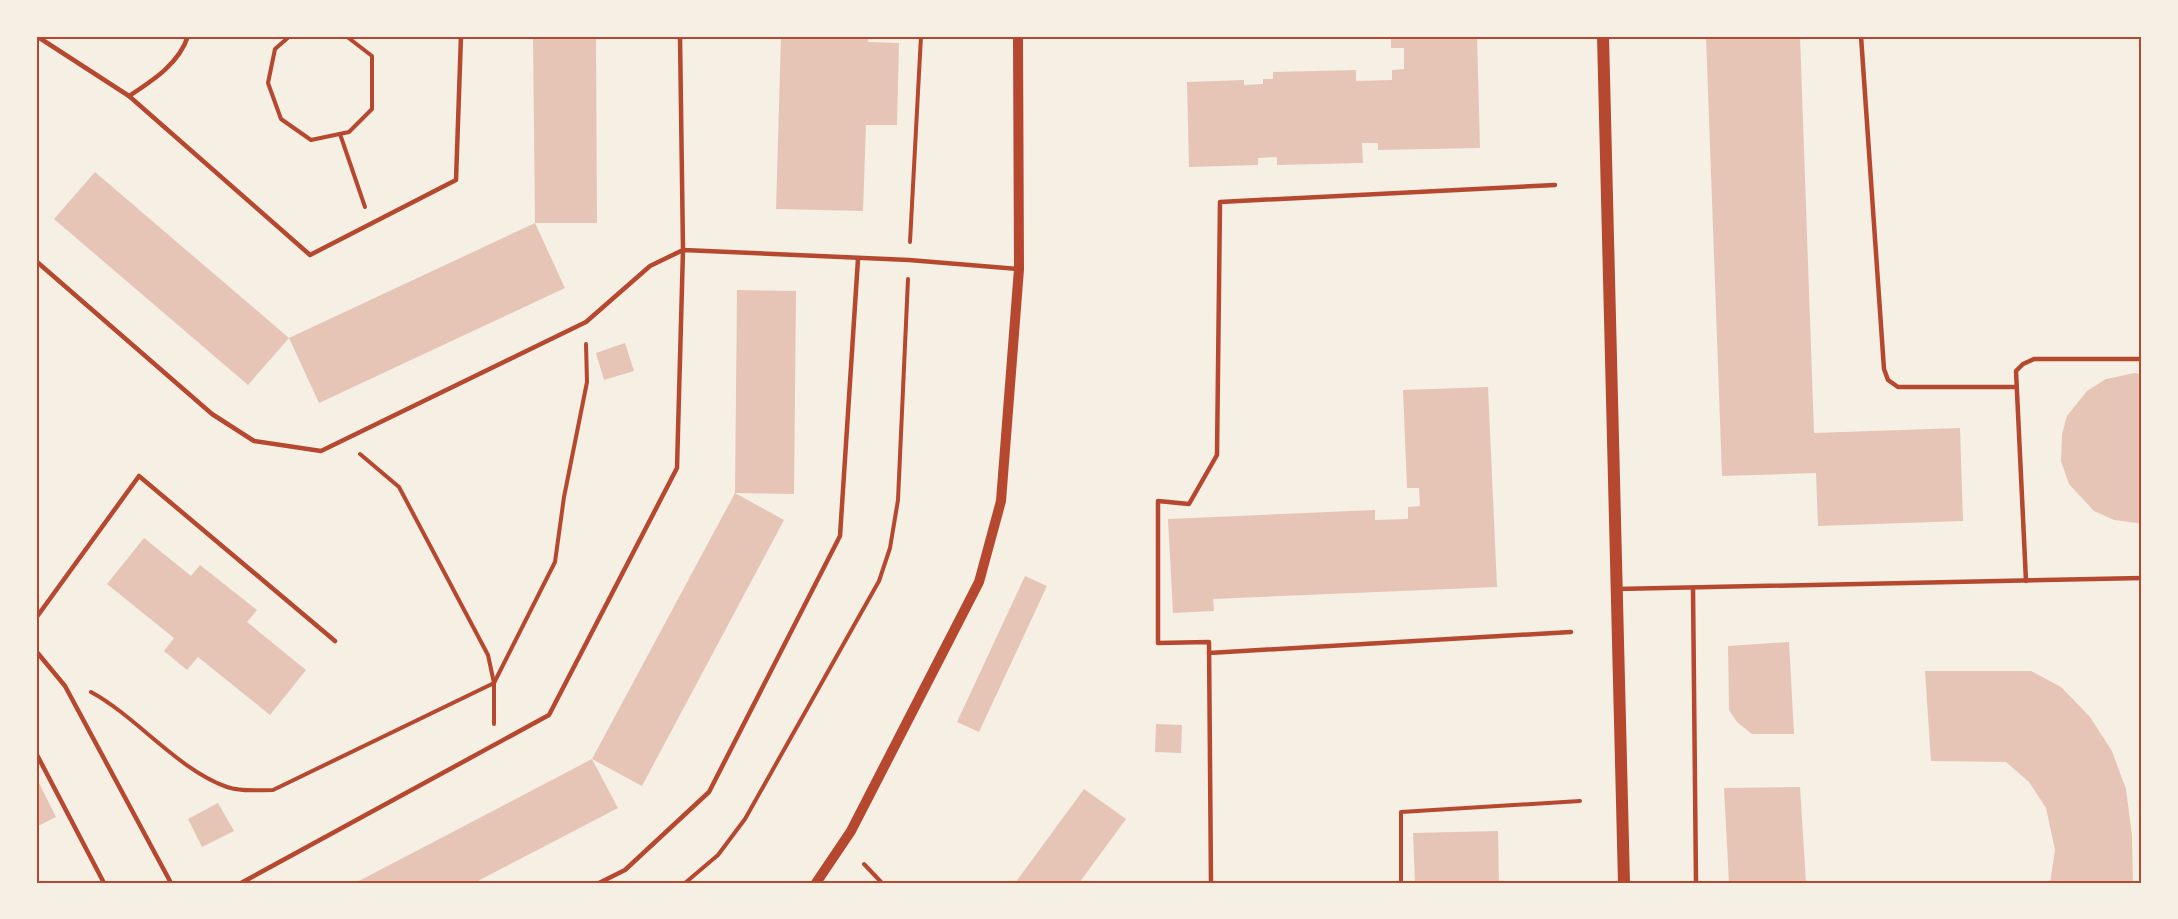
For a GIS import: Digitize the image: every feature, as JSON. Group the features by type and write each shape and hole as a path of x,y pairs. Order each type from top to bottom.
{"main road":[{"path":"1603,36 1624,883"}],"street":[{"path":"816,883 851,831 979,582 1001,501 1019,269 1018,36"}],"lane":[{"path":"129,96 162,75 185,44 188,36"},
{"path":"37,38 129,96 310,255 456,180 461,36"},
{"path":"241,883 549,715 677,468 683,250 680,36"},
{"path":"1861,36 1884,369 1888,380 1898,387 2016,387"},
{"path":"1211,883 1209,642 1158,643 1158,501 1189,504 1217,455 1220,202 1555,185"},
{"path":"36,261 212,414 254,441 321,451 586,322 650,266 683,250 1019,269"},
{"path":"599,883 626,870 709,792 840,536 858,259"},
{"path":"2026,581 2016,371 2023,364 2034,359 2142,359"},
{"path":"36,618 139,476 335,641"},
{"path":"1617,589 2142,578"},
{"path":"1693,588 1696,883"},
{"path":"1209,653 1571,632"},
{"path":"36,651 65,686 171,883"},
{"path":"36,753 104,883"}],"path":[{"path":"286,37 275,49 268,83 281,119 311,140 349,132 372,109 372,56 346,36"},
{"path":"340,134 370,224"},
{"path":"65,686 72,684 93,693 168,751 218,782 227,787 251,791 273,790 494,683 555,562 564,497 587,382 586,322"},
{"path":"344,440 399,487 488,655 494,683 494,746"},
{"path":"1401,883 1401,812 1580,801"},
{"path":"864,864 882,883"}],"building":[{"path":"533,36 596,36 597,223 535,223"},
{"path":"781,36 868,36 868,42 899,43 897,125 866,125 863,211 776,209"},
{"path":"1391,36 1477,36 1480,148 1378,150 1378,143 1362,143 1363,163 1277,165 1277,157 1258,158 1258,165 1189,167 1187,82 1244,80 1244,85 1263,84 1263,79 1273,79 1273,72 1356,70 1356,81 1392,80 1392,70 1404,69 1404,48 1391,48"},
{"path":"1706,36 1800,36 1814,433 1960,428 1963,521 1818,526 1816,473 1722,476"},
{"path":"95,172 289,338 248,385 54,219"},
{"path":"535,223 565,288 319,403 289,338"},
{"path":"737,290 796,291 794,494 735,493"},
{"path":"625,343 634,371 604,380 596,353"},
{"path":"2135,373 2142,375 2142,523 2114,520 2094,511 2069,484 2061,461 2062,434 2067,416 2087,391 2106,379"},
{"path":"1488,387 1497,587 1213,599 1214,611 1173,613 1168,519 1375,510 1375,520 1408,519 1408,507 1420,506 1419,488 1407,488 1403,390"},
{"path":"735,493 784,520 642,786 592,759"},
{"path":"144,538 191,576 200,565 257,610 247,622 306,670 270,715 198,657 187,670 164,651 174,638 107,584"},
{"path":"1025,576 1047,586 979,732 957,722"},
{"path":"1789,642 1794,734 1752,734 1737,722 1729,710 1728,646"},
{"path":"1925,671 2031,671 2061,687 2090,717 2112,751 2126,789 2132,836 2133,883 2050,883 2055,850 2046,808 2029,782 2006,762 1931,761"},
{"path":"1156,724 1182,725 1181,753 1155,752"},
{"path":"592,759 618,808 474,883 355,883"},
{"path":"36,777 56,817 36,827"},
{"path":"1800,787 1806,883 1729,883 1724,788"},
{"path":"1084,789 1126,819 1079,883 1015,883"},
{"path":"218,803 234,831 202,847 188,819"},
{"path":"1498,831 1499,883 1415,883 1413,833"}]}
